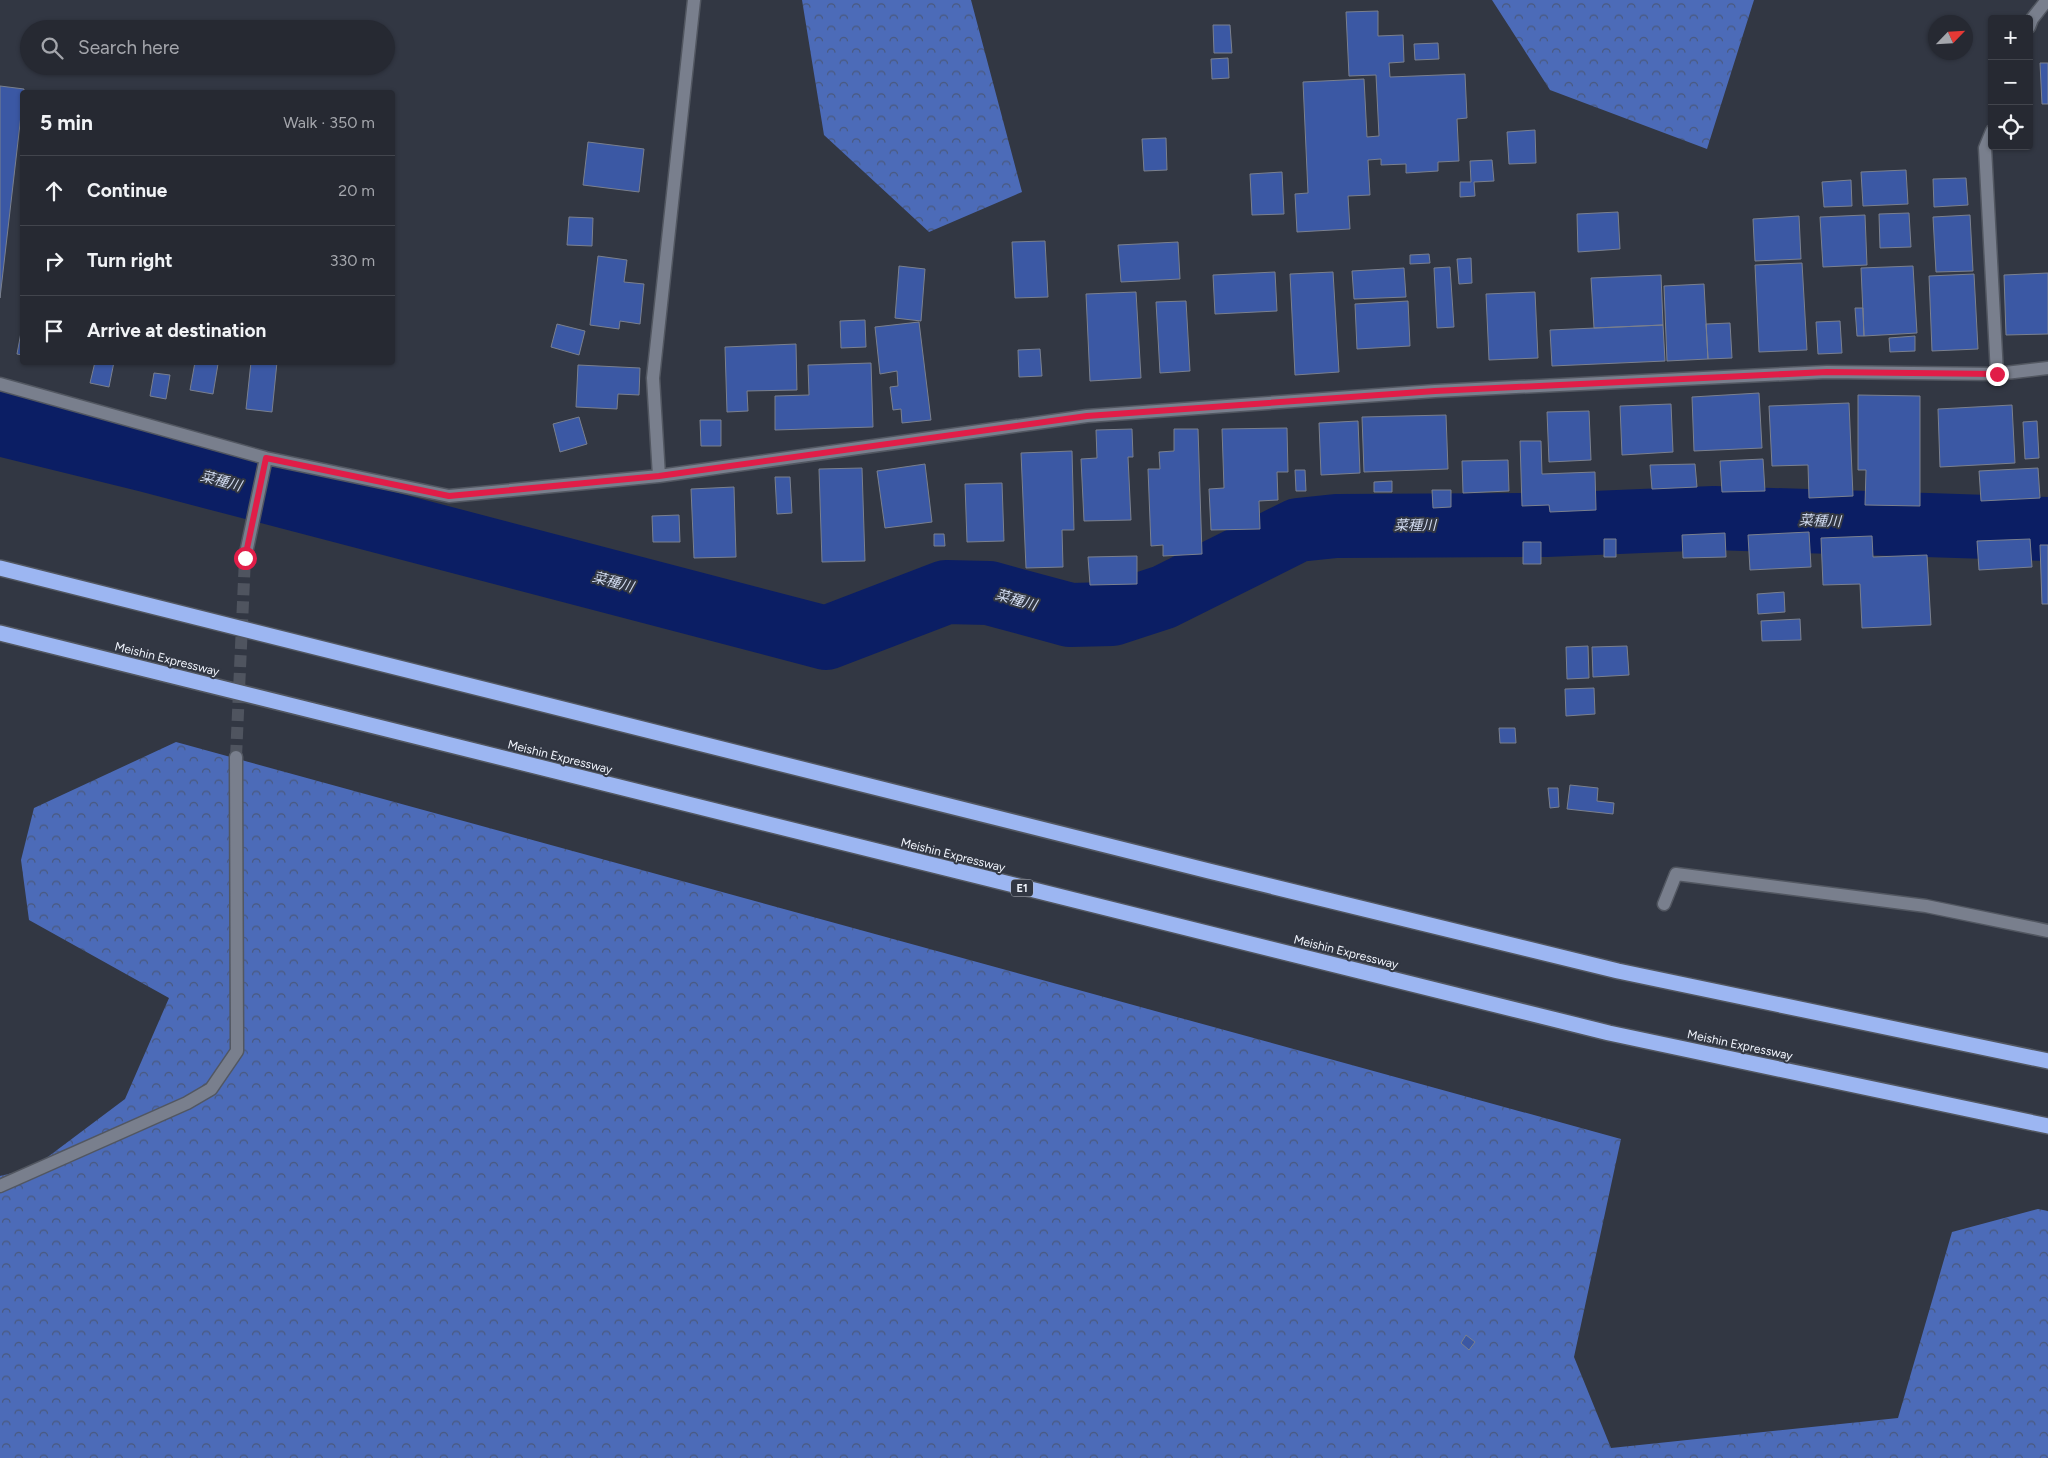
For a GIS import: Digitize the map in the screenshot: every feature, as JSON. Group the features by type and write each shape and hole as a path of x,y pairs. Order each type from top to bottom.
{"highway":[{"path":"0,568 1189,866 1609,968 2048,1061"},
{"name":"Meishin Expressway","path":"0,633 1609,1033 2048,1126"}],"street":[{"path":"659,476 653,378 694,0"},
{"path":"2033,18 2047,0"},
{"path":"1988,142 1986,148 1997,374"},
{"path":"0,384 266,458 449,496 659,476 1087,416 1435,391 1807,373 1997,374 2048,368"},
{"path":"245,558 266,458"},
{"path":"0,1186 187,1103 211,1089 237,1051 236,757"},
{"path":"1664,904 1676,874 1926,906 2048,931"}],"green space":[{"path":"802,0 971,0 1022,192 929,232 824,135"},
{"path":"1492,0 1754,0 1707,149 1550,90"},
{"path":"176,742 1621,1139 1574,1357 1611,1448 1898,1418 1952,1232 2038,1209 2048,1211 2048,1458 0,1458 0,1176 33,1168 125,1099 169,998 29,920 21,860 34,808"}],"building":[{"path":"1378,11 1378,36 1403,35 1404,62 1389,63 1390,77 1465,74 1467,118 1457,119 1459,161 1438,162 1438,171 1406,173 1406,164 1381,165 1381,159 1368,160 1370,195 1348,196 1350,229 1297,232 1295,194 1308,193 1303,82 1364,79 1367,137 1379,136 1376,75 1349,76 1346,12"},
{"path":"1213,25 1230,25 1232,53 1214,53"},
{"path":"1438,43 1439,59 1415,60 1414,44"},
{"path":"1228,58 1229,78 1212,79 1211,59"},
{"path":"2040,63 2048,63 2048,104 2042,104"},
{"path":"0,86 24,89 20,90 20,124 0,298"},
{"path":"1535,130 1536,163 1509,164 1507,132"},
{"path":"1166,138 1167,170 1144,171 1142,139"},
{"path":"588,142 644,149 639,192 583,185"},
{"path":"1492,160 1494,181 1474,182 1475,196 1460,197 1460,182 1471,182 1470,161"},
{"path":"1906,170 1908,204 1863,206 1861,172"},
{"path":"1282,172 1284,214 1252,215 1250,174"},
{"path":"1966,178 1968,205 1934,207 1933,179"},
{"path":"1851,180 1852,206 1824,207 1822,182"},
{"path":"1618,212 1620,249 1578,252 1577,214"},
{"path":"1909,213 1911,247 1880,248 1879,214"},
{"path":"1865,215 1867,265 1823,267 1820,217"},
{"path":"1970,215 1973,271 1936,272 1933,217"},
{"path":"1799,216 1801,259 1755,261 1753,219"},
{"path":"569,217 593,218 592,246 567,245"},
{"path":"1045,241 1048,297 1015,298 1012,242"},
{"path":"1178,242 1180,279 1121,282 1118,245"},
{"path":"1429,254 1430,263 1410,264 1410,255"},
{"path":"598,256 627,260 624,282 644,284 640,324 620,321 619,329 590,325"},
{"path":"1471,258 1472,283 1459,284 1457,259"},
{"path":"1802,263 1807,350 1759,352 1755,265"},
{"path":"899,266 925,269 921,321 895,318"},
{"path":"1913,266 1917,333 1864,336 1861,268"},
{"path":"1450,267 1454,327 1437,328 1434,268"},
{"path":"1404,268 1406,297 1354,299 1352,271"},
{"path":"1275,272 1277,311 1215,314 1213,275"},
{"path":"1333,272 1339,372 1295,375 1290,274"},
{"path":"2048,273 2048,334 2006,335 2004,275"},
{"path":"1974,274 1978,349 1932,351 1929,276"},
{"path":"1661,275 1663,325 1594,328 1591,278"},
{"path":"1704,284 1708,359 1667,361 1664,286"},
{"path":"1136,292 1141,378 1090,381 1086,294"},
{"path":"1535,292 1538,358 1489,360 1486,294"},
{"path":"1186,301 1190,371 1160,373 1156,302"},
{"path":"1408,301 1410,346 1357,349 1355,304"},
{"path":"1855,308 1863,308 1864,336 1857,336"},
{"path":"865,320 866,347 841,348 840,321"},
{"path":"1840,321 1842,353 1818,354 1816,322"},
{"path":"919,322 931,420 902,423 901,409 893,410 890,387 898,386 897,371 880,374 875,327"},
{"path":"1730,323 1732,358 1708,359 1706,324"},
{"path":"557,324 585,331 579,355 551,347"},
{"path":"1663,325 1665,361 1552,366 1550,330"},
{"path":"1915,336 1915,351 1890,352 1889,338"},
{"path":"20,338 20,355 17,354"},
{"path":"796,344 797,390 747,391 748,411 727,412 725,347"},
{"path":"1040,349 1042,376 1019,377 1018,350"},
{"path":"871,363 873,427 775,430 775,396 809,395 808,365"},
{"path":"94,365 113,365 109,387 90,383"},
{"path":"194,365 218,365 213,394 190,390"},
{"path":"251,365 277,365 272,412 246,409"},
{"path":"578,365 640,368 639,395 618,394 617,409 576,407"},
{"path":"154,373 170,375 166,399 150,396"},
{"path":"1759,393 1762,448 1694,451 1692,397"},
{"path":"1858,395 1920,396 1920,506 1865,505 1866,470 1858,470"},
{"path":"1849,403 1853,496 1809,498 1808,465 1772,466 1769,406"},
{"path":"1671,404 1673,452 1622,455 1620,406"},
{"path":"2012,405 2015,463 1940,467 1938,409"},
{"path":"1589,411 1591,460 1549,462 1547,412"},
{"path":"1446,415 1448,469 1364,472 1362,417"},
{"path":"579,417 587,444 560,452 553,424"},
{"path":"700,420 721,420 721,446 701,446"},
{"path":"1358,421 1360,473 1321,475 1319,423"},
{"path":"2037,421 2039,458 2025,459 2023,422"},
{"path":"1287,428 1288,472 1277,472 1278,500 1259,501 1260,529 1211,530 1209,489 1224,488 1222,429"},
{"path":"1132,429 1133,457 1128,457 1131,520 1084,521 1081,459 1097,458 1096,430"},
{"path":"1174,429 1198,429 1202,554 1163,556 1163,545 1151,546 1148,469 1160,469 1159,452 1174,451"},
{"path":"1520,441 1541,441 1542,474 1595,472 1596,510 1550,512 1549,505 1522,506"},
{"path":"1072,451 1074,530 1062,530 1063,567 1026,568 1021,453"},
{"path":"1763,459 1765,491 1722,492 1720,461"},
{"path":"1508,460 1509,491 1463,493 1462,461"},
{"path":"925,464 932,522 885,528 877,471"},
{"path":"1695,464 1697,487 1652,489 1650,465"},
{"path":"862,468 865,561 822,562 819,469"},
{"path":"2038,468 2040,498 1981,501 1979,471"},
{"path":"1295,470 1305,470 1306,491 1296,491"},
{"path":"775,477 790,477 792,513 777,514"},
{"path":"1392,481 1392,492 1374,492 1374,482"},
{"path":"1002,483 1004,541 967,542 965,484"},
{"path":"734,487 736,557 694,558 691,489"},
{"path":"1432,490 1451,490 1451,507 1433,508"},
{"path":"679,515 680,542 653,542 652,516"},
{"path":"1809,532 1811,567 1750,570 1748,535"},
{"path":"1725,533 1726,557 1683,558 1682,535"},
{"path":"934,534 944,534 945,546 934,546"},
{"path":"1872,536 1873,557 1927,555 1931,625 1862,628 1860,584 1823,585 1821,538"},
{"path":"1604,539 1616,539 1616,557 1604,557"},
{"path":"2030,539 2032,567 1979,570 1977,541"},
{"path":"1523,542 1541,542 1541,564 1523,564"},
{"path":"2040,545 2048,545 2048,604 2042,604"},
{"path":"1137,556 1137,584 1090,585 1088,557"},
{"path":"1784,592 1785,612 1758,614 1757,594"},
{"path":"1800,619 1801,640 1762,641 1761,621"},
{"path":"1588,646 1589,678 1567,679 1566,647"},
{"path":"1627,646 1629,675 1593,677 1592,647"},
{"path":"1594,688 1595,714 1566,716 1565,689"},
{"path":"1499,728 1515,728 1516,743 1500,743"},
{"path":"1570,785 1598,788 1597,801 1614,803 1613,814 1567,809"},
{"path":"1548,788 1558,788 1559,807 1550,808"},
{"path":"1466,1335 1475,1342 1469,1350 1461,1343"}],"waterway":[{"name":"菜種川","path":"0,424 146,460 826,638 946,592 989,593 1070,615 1112,614 1164,597 1298,530 1336,526 1546,525 1714,518 2048,529"}],"tunnel":[{"path":"236,757 245,558"}],"route":[{"path":"245,558 266,458 449,496 659,476 1087,416 1435,391 1827,372 1997,374"}]}
